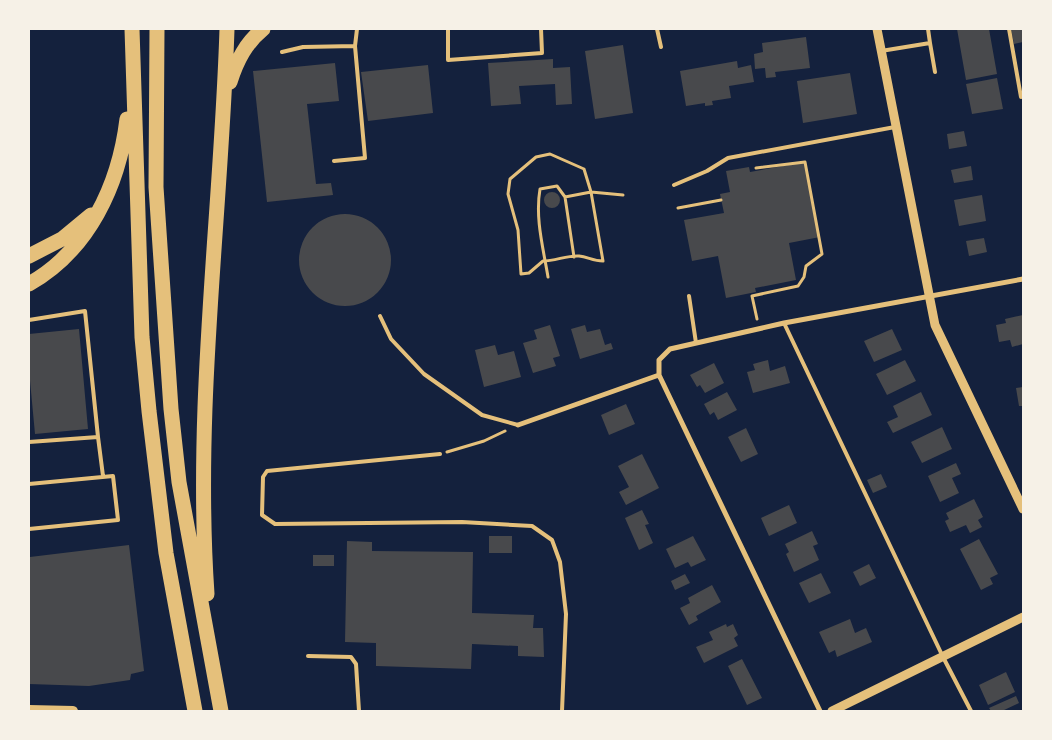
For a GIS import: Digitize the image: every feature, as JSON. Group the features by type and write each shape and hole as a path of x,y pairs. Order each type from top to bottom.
{"highway":[{"path":"132,29 142,337 166,553 195,711"},
{"path":"157,29 156,186 167,372 179,482 221,711"},
{"path":"213,670 203,529 203,438 227,29"},
{"path":"224,105 228,86 239,57 247,45 263,29"},
{"path":"29,284 54,267 81,240 110,187 122,148 126,125 132,60"},
{"path":"29,256 62,239 80,225 93,212 110,187"}],"main road":[{"path":"29,710 74,711"}],"street":[{"path":"876,29 897,126 929,297 939,338 1023,509"},
{"path":"820,711 659,375 659,360 670,349 759,328 1023,279"},
{"path":"518,425 659,375"},
{"path":"832,711 1023,617"}],"lane":[{"path":"334,161 364,158 355,46 357,29"},
{"path":"448,29 448,60 542,53 541,29"},
{"path":"657,29 660,47"},
{"path":"928,29 935,72"},
{"path":"1008,29 1023,96"},
{"path":"881,51 930,42"},
{"path":"282,52 303,46 355,46"},
{"path":"674,185 708,172 728,158 897,126"},
{"path":"689,296 696,343"},
{"path":"29,320 85,311 103,476"},
{"path":"380,316 391,339 424,374 482,415 518,425"},
{"path":"784,323 942,657 971,711"},
{"path":"29,442 98,437"},
{"path":"440,454 267,471 263,477 262,515 275,524 462,522 532,526 552,540 560,562 566,614 562,711"},
{"path":"29,484 113,476 118,520 29,529"},
{"path":"308,656 351,657 356,664 358,711"}],"path":[{"path":"550,154 584,169 591,192 603,261 574,257 546,261 529,273 521,274 518,230 508,194 510,179 536,157 550,154"},
{"path":"756,168 806,162 822,254 806,266 804,277 798,286 752,296 759,328"},
{"path":"548,277 537,210 540,189 557,186 566,196 574,257"},
{"path":"566,196 591,192 623,195"},
{"path":"678,208 721,200"},
{"path":"440,454 484,441 518,425"}],"building":[{"path":"957,29 989,29 997,74 966,80"},
{"path":"1011,29 1023,29 1023,42 1014,44"},
{"path":"806,37 810,68 775,72 776,77 766,78 765,68 755,69 754,54 763,52 762,43"},
{"path":"623,45 633,113 595,119 585,51"},
{"path":"553,59 553,68 570,67 572,104 556,105 555,84 519,86 521,104 491,106 488,63"},
{"path":"737,61 738,68 751,65 754,82 729,86 731,98 712,101 713,105 705,106 705,103 686,106 680,71"},
{"path":"335,63 339,101 307,104 316,184 331,183 333,195 267,202 253,71"},
{"path":"428,65 433,113 368,121 361,72"},
{"path":"850,73 857,114 803,123 797,81"},
{"path":"997,78 1003,109 972,114 966,84"},
{"path":"964,131 967,146 949,149 947,134"},
{"path":"805,162 820,237 789,243 796,280 755,288 756,292 726,298 718,256 692,261 684,220 724,213 720,194 730,192 726,171 749,167 750,172"},
{"path":"971,166 973,180 954,183 951,170"},
{"path":"549,192 555,192 560,197 558,206 549,208 544,203 544,197"},
{"path":"982,195 986,221 959,226 954,200"},
{"path":"345,214 363,218 378,227 387,242 391,260 387,278 378,293 363,302 345,306 327,302 312,293 303,278 299,260 303,242 312,227 327,218"},
{"path":"984,238 987,252 969,256 966,241"},
{"path":"1023,315 1023,344 1012,347 1010,340 999,342 996,325 1006,323 1005,319"},
{"path":"550,325 560,356 553,358 556,366 533,373 523,343 537,339 534,330"},
{"path":"585,325 587,332 600,329 605,345 611,343 613,349 580,359 571,329"},
{"path":"79,329 88,429 35,434 29,370 29,334"},
{"path":"892,329 902,350 874,362 864,341"},
{"path":"495,345 498,355 514,351 521,377 484,387 475,350"},
{"path":"768,360 770,371 785,366 790,383 753,393 747,372 755,370 753,364"},
{"path":"905,360 916,381 887,395 876,374"},
{"path":"714,363 724,383 705,393 700,385 697,387 690,375"},
{"path":"1023,387 1023,406 1019,406 1016,388"},
{"path":"727,392 737,410 718,420 714,412 710,415 704,404"},
{"path":"921,392 932,415 893,433 887,422 898,417 893,406"},
{"path":"626,404 635,424 609,435 601,415"},
{"path":"942,427 952,449 922,463 911,442"},
{"path":"746,428 758,454 741,462 728,437"},
{"path":"642,454 659,488 626,505 619,492 629,487 618,466"},
{"path":"956,463 961,474 952,478 959,493 940,502 928,476"},
{"path":"881,474 887,487 873,493 867,480"},
{"path":"974,499 983,517 978,520 982,527 970,533 966,525 950,532 945,521 949,519 946,513"},
{"path":"789,505 797,523 769,536 761,518"},
{"path":"642,510 649,524 645,525 653,543 639,550 625,518"},
{"path":"812,531 818,544 813,546 819,560 794,572 786,554 789,552 785,544"},
{"path":"489,536 512,536 512,553 489,553"},
{"path":"693,536 706,560 691,567 688,562 675,568 666,549"},
{"path":"979,539 998,574 990,578 993,584 981,590 960,549"},
{"path":"347,541 372,542 372,551 473,552 472,613 534,615 533,628 543,628 544,657 518,656 518,646 472,644 471,669 376,666 376,643 345,642"},
{"path":"129,545 144,671 131,674 130,680 89,686 29,684 30,557"},
{"path":"313,555 334,555 334,566 313,566"},
{"path":"869,564 876,578 860,586 853,572"},
{"path":"821,573 831,593 809,603 799,583"},
{"path":"685,574 690,583 675,590 671,581"},
{"path":"712,585 721,602 696,616 698,620 689,625 680,608 690,603 688,598"},
{"path":"850,619 855,633 866,628 872,642 837,657 835,650 829,653 819,632"},
{"path":"726,624 727,627 733,624 738,635 734,638 738,646 704,663 696,647 713,640 709,632"},
{"path":"742,659 762,698 747,705 728,666"},
{"path":"1006,672 1015,692 988,705 979,685"},
{"path":"1016,696 1019,703 1002,711 991,711 989,708"}]}
